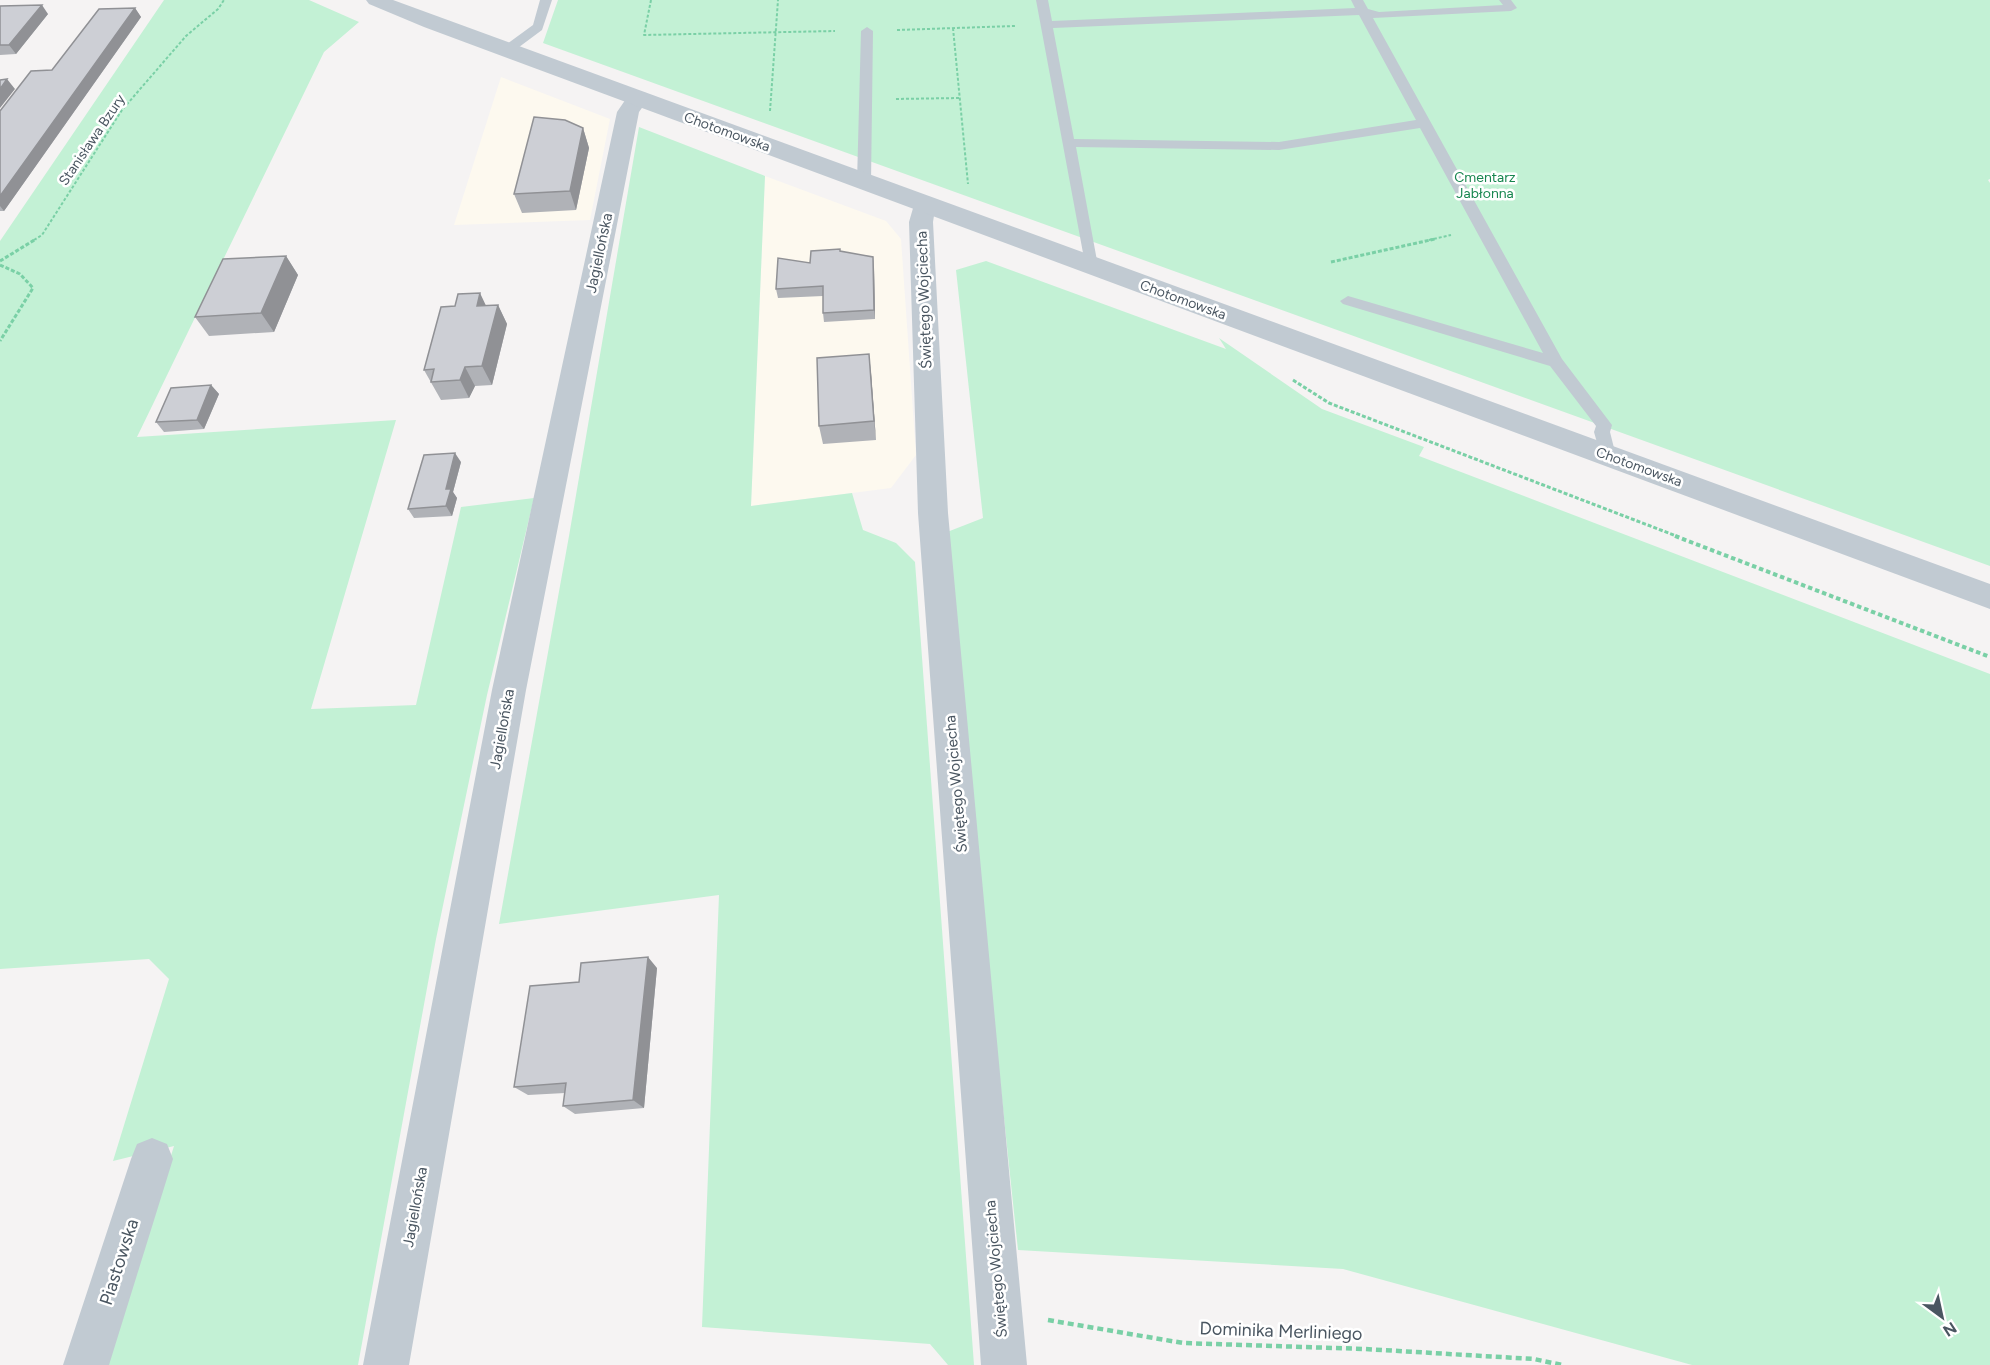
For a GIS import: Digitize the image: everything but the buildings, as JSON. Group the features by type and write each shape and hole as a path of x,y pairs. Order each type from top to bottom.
{"street":[{"name":"Chotomowska","path":"376,0 1990,597"},
{"name":"Jagiellońska","path":"386,1365 509,690 628,112 638,98"},
{"name":"Świętego Wojciecha","path":"924,203 921,222 933,513 1004,1365"},
{"name":"Piastowska","path":"86,1365 152,1159"}],"lane":[{"path":"507,50 538,27 546,0"},
{"path":"1042,0 1091,266"},
{"path":"1047,25 1360,6 1378,16 1511,8 1505,0"},
{"path":"1360,6 1556,362 1604,425 1602,432 1608,456"},
{"path":"864,182 867,31"},
{"path":"1069,143 1279,146 1424,123"},
{"path":"1348,301 1556,362"}],"path":[{"name":"Stanisława Bzury","path":"0,341 33,288 20,274 0,263 42,235 122,110 186,36 218,9 224,0"},
{"path":"651,0 644,35 1047,25"},
{"path":"769,118 778,0"},
{"path":"953,28 968,187"},
{"path":"866,99 959,98"},
{"path":"1331,262 1481,228"},
{"name":"Dominika Merliniego","path":"999,1312 1183,1343 1432,1353 1534,1359 1563,1365"}],"shaded area":[{"path":"501,77 610,119 590,220 454,225"},
{"path":"765,176 886,221 901,239 916,455 891,488 751,506"}],"green space":[{"path":"164,0 309,0 359,22 324,52 137,437 396,420 311,709 416,705 461,507 534,498 487,695 436,939 358,1365 107,1365 174,1146 113,1161 169,979 149,959 0,969 0,241"},
{"name":"Cmentarz Jabłonna","path":"558,0 1990,0 1990,179 1988,180 1990,183 1990,566 543,43"},
{"path":"639,127 765,176 751,506 852,493 863,530 896,543 915,562 974,1365 948,1365 930,1344 702,1327 719,895 499,924 569,536"},
{"path":"986,261 1226,349 1219,338 1322,409 1424,447 1419,456 1990,674 1990,1365 1692,1365 1343,1269 1018,1250 942,534 983,518 956,270"}]}
